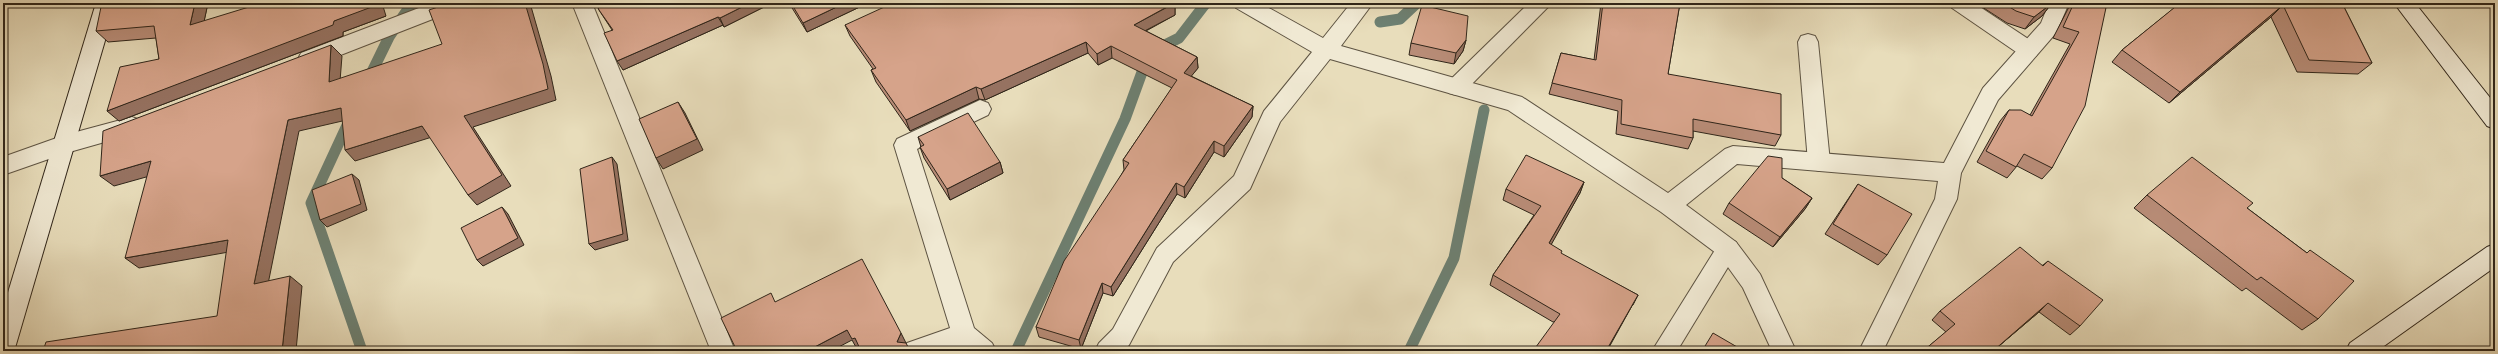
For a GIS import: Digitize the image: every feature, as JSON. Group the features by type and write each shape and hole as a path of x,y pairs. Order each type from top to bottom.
{"street":[{"path":"3,348 106,3"},
{"path":"293,65 454,3"},
{"path":"582,3 723,351"},
{"path":"1243,3 1326,50 1514,104 1669,205 1728,249 1752,280 1784,351"},
{"path":"1107,351 1121,337 1165,255 1242,182 1272,117 1364,3"},
{"path":"1456,87 1542,3"},
{"path":"1959,3 2029,50"},
{"path":"1871,351 1946,199 1950,173 1990,94 2049,27 2059,3"},
{"path":"2404,3 2495,120"},
{"path":"1808,42 1819,162"},
{"path":"980,110 905,145 964,334 984,351"},
{"path":"3,166 65,144 118,132 147,120"},
{"path":"1669,205 1733,154 1950,173"},
{"path":"1664,351 1728,249"},
{"path":"2358,351 2495,254"},
{"path":"915,351 964,334"}],"building":[{"path":"126,3 195,3 190,25 262,3 376,3 377,5 334,21 333,25 107,111 120,67 159,59 154,26 96,31 101,7"},
{"path":"450,3 525,3 543,64 548,89 464,116 502,175 468,195 422,126 345,150 341,108 288,120 254,284 290,276 282,351 43,351 46,342 217,316 228,240 125,258 151,161 100,176 103,131 331,45 329,82 442,44 429,10"},
{"path":"596,3 750,3 720,18 718,17 617,61 604,33 613,30"},
{"path":"791,3 845,3 803,23"},
{"path":"893,3 1174,3 1134,25 1197,57 1184,73 1253,106 1224,146 1214,141 1184,187 1176,183 1111,287 1102,283 1079,340 1036,327 1064,261 1129,163 1123,160 1177,80 1111,46 1097,54 1086,42 981,89 976,87 906,120 871,70 876,68 845,25"},
{"path":"1603,3 1680,3 1668,74 1781,94 1781,135 1693,119 1693,138 1621,124 1622,100 1552,83 1561,53 1596,60"},
{"path":"2003,3 2052,3 2034,17 2016,11"},
{"path":"2074,3 2107,3 2085,106 2052,168 2024,154 2016,167 1986,151 2009,110 2021,110 2032,116 2079,32 2063,27"},
{"path":"2180,3 2342,3 2372,63 2309,60 2283,5 2180,92 2122,50"},
{"path":"1422,5 1468,16 1466,40 1456,53 1411,43"},
{"path":"678,102 697,139 656,158 639,119"},
{"path":"968,113 1000,162 947,189 920,147 924,145 918,137"},
{"path":"1526,155 1584,182 1549,243 1562,251 1561,253 1638,295 1606,351 1533,351 1560,314 1493,275 1541,206 1506,189"},
{"path":"1768,156 1782,158 1782,178 1812,198 1780,237 1729,203"},
{"path":"612,157 623,234 589,244 580,169"},
{"path":"2192,157 2253,203 2247,208 2307,253 2310,250 2354,281 2318,319 2261,277 2257,280 2147,195"},
{"path":"352,174 361,204 320,220 312,190"},
{"path":"1858,184 1912,214 1887,255 1833,224"},
{"path":"502,207 518,238 477,260 461,228"},
{"path":"2020,247 2043,266 2048,261 2103,300 2080,326 2048,303 1993,351 1986,351 1984,349 1982,351 1923,351 1955,324 1940,311"},
{"path":"862,259 901,333 897,342 906,343 910,351 861,351 855,338 852,339 847,330 807,351 737,351 721,318 771,293 775,302"},
{"path":"1713,333 1744,351 1702,351"}],"waterway":[{"path":"368,80 389,37 412,3"},
{"path":"1016,351 1125,119 1149,53 1179,38 1206,3"},
{"path":"1380,22 1400,19 1417,3"},
{"path":"1409,351 1454,258 1484,110"},
{"path":"349,121 311,203 362,351"}]}
